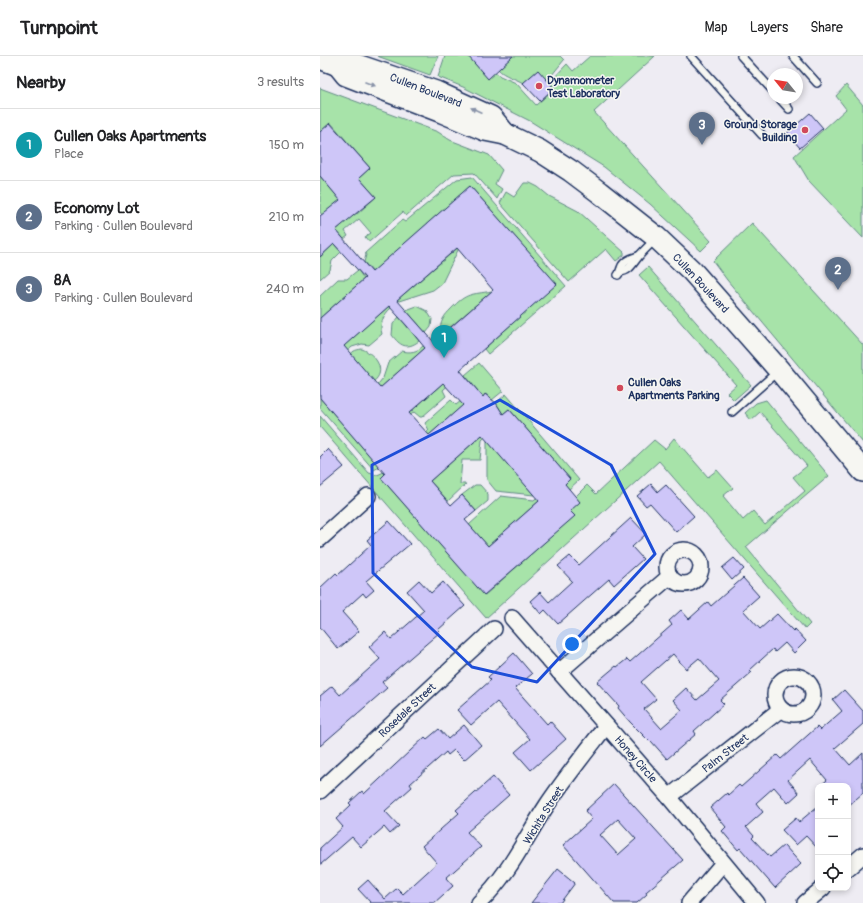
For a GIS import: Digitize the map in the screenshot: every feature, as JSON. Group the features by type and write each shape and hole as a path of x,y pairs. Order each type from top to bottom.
{"street":[{"name":"Cullen Boulevard","path":"329,61 346,75 485,130 505,134 540,151 571,171 656,237 692,271 779,370 863,470"},
{"path":"320,539 368,496"},
{"path":"559,672 670,576"},
{"name":"Honey Circle","path":"512,618 669,797 757,903"},
{"name":"Rosedale Street","path":"320,791 494,629"},
{"name":"Palm Street","path":"669,797 781,709"},
{"name":"Wichita Street","path":"479,903 503,877 547,805 606,726"},
{"path":"851,865 863,855"},
{"path":"689,903 723,863"},
{"path":"805,903 819,891"}],"lane":[{"path":"691,56 762,135"},
{"path":"741,56 767,85"},
{"path":"793,56 817,83"},
{"path":"784,104 789,109"},
{"path":"619,274 621,267 630,258 638,256 656,237"},
{"path":"732,412 779,370"}],"highlighted area":[{"path":"500,400 611,465 655,554 537,682 472,667 373,573 372,465"}],"green space":[{"path":"377,56 438,56 430,75"},
{"path":"445,56 469,56 500,76 516,83 536,105 554,89 550,82 567,64 573,71 590,56 655,56 594,112 711,241 701,251 650,204 604,167 530,121 463,87 438,77"},
{"path":"513,56 560,56 564,60 547,81 538,71 523,83 498,69"},
{"path":"846,85 863,105 863,238 809,181 794,156 846,109 836,96"},
{"path":"320,88 438,132 450,140 489,155 502,170 495,184 502,189 497,199 474,173 454,174 406,216 403,212 369,242 365,237 371,233 359,219 345,231 348,236 344,239 336,230 340,227 336,222 352,208 357,214 376,197 359,178 370,168 331,123 320,132"},
{"path":"320,176 337,196 346,201 322,215 320,212"},
{"path":"472,177 566,286 488,354 484,349 556,284 470,186 373,272 364,262 366,255 365,253 402,220 405,222 457,179"},
{"path":"524,183 530,183 538,187 549,196 578,211 624,252 624,255 616,261 606,249 569,282 500,203 506,192 514,197"},
{"path":"752,223 863,345 863,443 727,280 713,261"},
{"path":"334,244 341,252 332,261 330,270 320,279 320,257"},
{"path":"460,246 442,283 433,290 399,301 397,300"},
{"path":"648,267 751,385 734,400 727,393 736,385 639,275"},
{"path":"358,270 364,279 320,318 320,296 338,279 347,279"},
{"path":"492,291 433,342 432,340 439,332 444,318 456,304 470,295"},
{"path":"389,306 391,308 381,324 382,334 369,345 362,344 352,347 345,353 332,356"},
{"path":"417,306 427,311 432,319 431,327 426,333 406,310"},
{"path":"399,317 419,341 415,344 404,346 392,335 393,324"},
{"path":"423,346 425,348 369,398 383,378 388,363 402,351 413,352"},
{"path":"362,349 367,351 375,359 380,368 377,378 373,382 349,357 354,351"},
{"path":"479,363 503,391 492,400 486,394 483,397 465,375"},
{"path":"451,376 454,380 443,390 446,396 422,417 414,412 382,441 379,467 374,470 320,408 320,398 366,451"},
{"path":"506,394 579,480 569,489 564,485 570,479 509,409 503,414 496,403"},
{"path":"467,396 470,399 381,478 485,595 574,516 570,511 575,497 587,485 596,494 654,440 665,449 674,438 708,477 717,470 733,488 723,496 743,520 753,511 765,525 805,491 793,477 807,466 760,412 751,420 745,413 756,403 766,400 829,476 746,547 810,624 805,629 659,461 486,618 320,427 320,416 369,473 377,475 389,468 403,452 429,430 425,423 451,400 456,405"},
{"path":"489,429 493,430 482,440 480,460 462,460 460,484 466,484 448,501 430,481"},
{"path":"497,432 544,487 534,495 496,491 487,480 487,441"},
{"path":"475,485 480,485 488,494 488,501 476,511 462,495"},
{"path":"544,491 547,494 488,546 469,525 501,496 534,500"}],"building":[{"path":"468,56 513,56 488,79"},
{"name":"Dynamometer Test Laboratory","path":"538,70 554,88 540,101 523,83"},
{"name":"Ground Storage Building","path":"810,113 823,128 800,148 787,133"},
{"path":"330,123 370,168 359,178 376,197 336,230 372,272 470,186 557,284 460,370 483,397 485,394 496,403 503,414 509,409 570,479 565,484 580,502 570,511 575,516 484,595 381,478 385,474 320,398 320,318 365,278 334,244 320,257 320,216 340,200 320,176 320,132","holes":["457,248 493,290 434,342 397,300","389,306 425,348 380,388 344,346","443,383 463,405 429,435 409,413","482,435 539,501 488,546 465,520 476,511 462,495 451,505 430,481"]},
{"path":"328,449 344,467 320,487 320,457"},
{"path":"651,484 658,492 666,485 694,516 676,532 650,503 646,506 637,496"},
{"path":"631,518 646,534 632,547 643,559 614,585 609,579 558,624 545,610 541,614 530,601 540,592 549,602 572,581 558,566 570,556 579,565"},
{"path":"389,521 410,544 366,581 374,590 366,597 363,593 342,612 359,631 338,649 320,627 320,588 336,573 338,575 371,545 367,540"},
{"path":"734,558 744,569 732,580 722,568"},
{"path":"743,578 759,596 743,610 760,629 777,614 793,631 795,629 806,641 794,653 785,643 775,652 773,649 750,670 752,672 720,700 724,704 694,731 696,734 667,759 651,741 650,742 630,722 618,708 619,706 597,682 627,659 630,662 672,625 669,621 681,610 689,619 708,602 711,606","holes":["673,654 686,669 699,658 719,681 697,700 686,688 673,700 682,710 661,728 644,709 656,699 641,682"]},
{"path":"419,580 431,593 443,582 465,606 438,630 440,632 382,682 387,688 320,746 320,696 332,686 340,695 380,659 369,647 385,632 391,639 424,610 407,591"},
{"path":"514,653 532,674 515,688 547,724 550,721 566,739 531,770 515,752 530,739 497,702 471,725 457,710 491,680 488,677"},
{"path":"844,690 863,711 863,724 835,748 850,765 863,753 863,793 851,803 851,783 824,783 827,780 810,760 788,780 799,793 788,803 774,787 756,803 763,812 746,827 754,836 752,838 770,857 784,845 801,864 775,888 740,848 738,850 722,831 726,827 710,808 727,793 728,795 739,785 741,787 777,755 781,759 817,727 820,730 842,711 833,700"},
{"path":"464,725 481,745 464,760 454,750 448,755 446,752 410,784 412,787 385,811 399,826 390,834 384,827 361,847 352,837 320,865 320,848 343,827 336,819 351,805 349,803 362,791 364,794 425,737 427,739 439,729 448,739"},
{"path":"493,777 509,795 467,832 481,847 446,878 453,886 434,903 371,903 358,889 368,880 385,899 397,888 403,894 437,863 422,846 459,813 456,810"},
{"path":"614,784 683,860 646,892 647,894 637,903 614,903 563,845 592,819 585,811","holes":["618,819 636,839 618,855 600,835"]},
{"path":"815,809 815,846 806,836 796,845 782,830 796,818 799,822"},
{"path":"558,869 575,883 560,903 531,903"}],"place":[{"name":"Dynamometer Test Laboratory","path":"539,86"},
{"name":"Ground Storage Building","path":"805,130"},
{"name":"8A","path":"702,145"},
{"name":"Economy Lot","path":"838,290"},
{"name":"Cullen Oaks Apartments","path":"444,358"},
{"name":"Cullen Oaks Apartments Parking","path":"620,388"}]}
